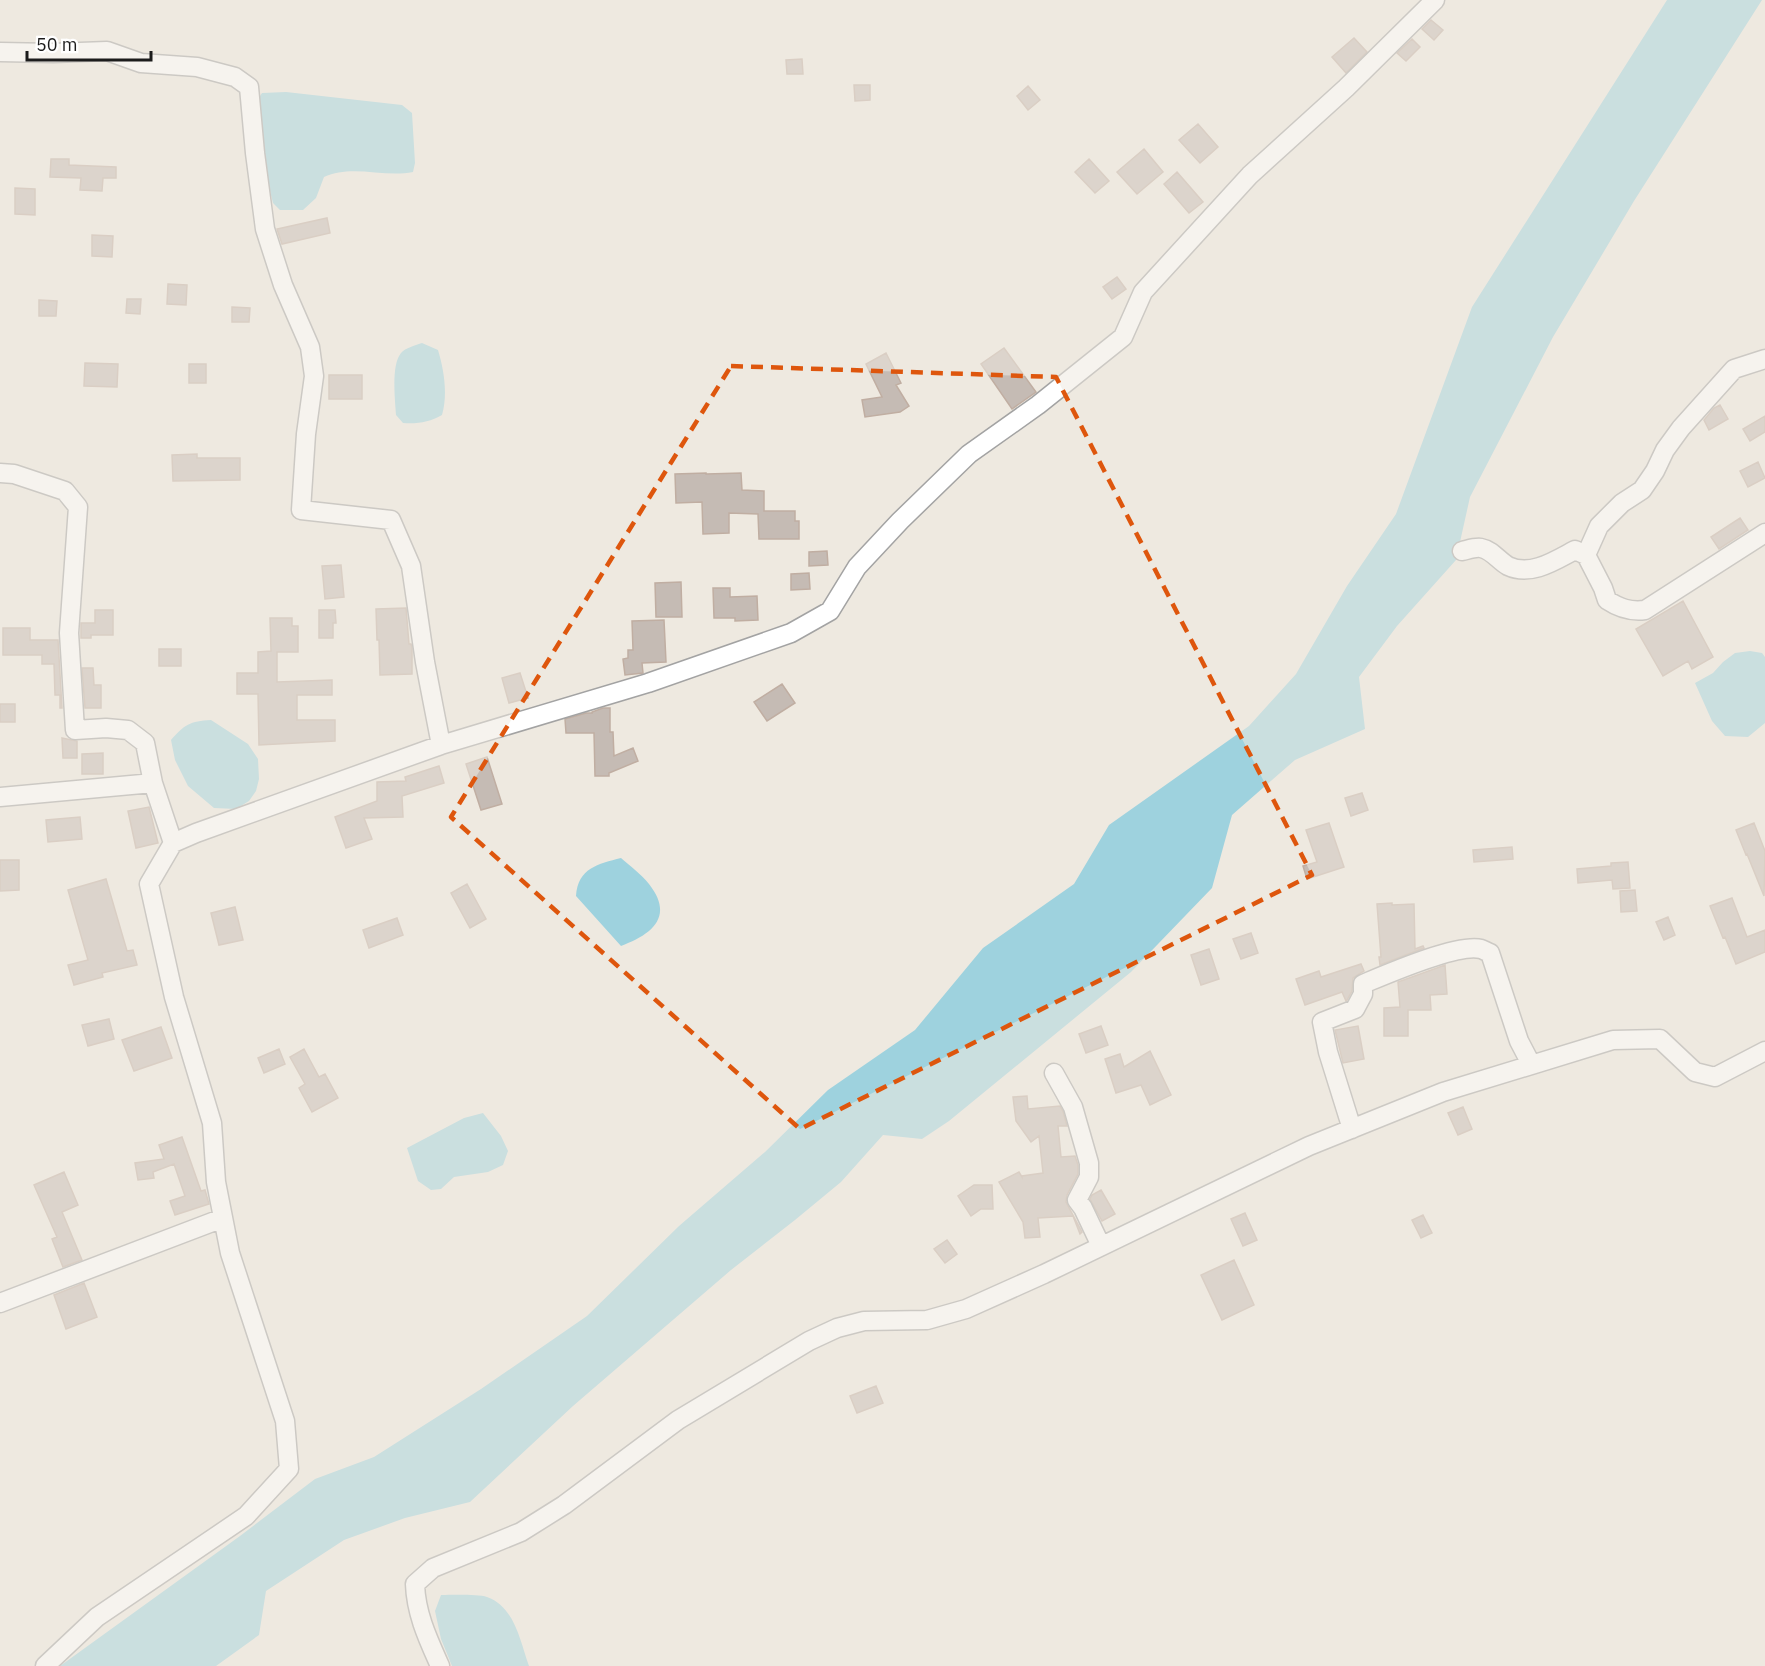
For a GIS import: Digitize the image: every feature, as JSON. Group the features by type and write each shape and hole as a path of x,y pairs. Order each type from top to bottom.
{"street":[{"path":"45,1666 98,1617 246,1516 289,1469 285,1421 230,1252 216,1182 212,1123 174,997 149,884 173,843 441,745 659,679 791,633 830,611 857,567 900,521 969,454 1038,405 1123,337 1143,292 1250,175 1346,88 1435,0"},
{"path":"0,52 107,51 141,63 197,67 235,77 249,87 265,229 283,285 310,347 314,376 306,434 301,510 391,520 411,566 425,662 441,745"},
{"path":"1586,555 1599,526 1622,503 1642,490 1676,435 1734,369 1765,359"},
{"path":"0,473 14,474 65,491 78,507 69,633 75,730 106,728 128,730 145,743 153,783 173,843"},
{"path":"1462,551 1479,548 1489,552 1510,567 1526,570 1547,564 1575,549 1586,555 1603,588 1606,600 1633,612 1645,610 1765,533"},
{"path":"0,797 153,783"},
{"path":"1352,1129 1328,1052 1322,1022 1355,1010 1363,994 1363,984 1418,962 1455,951 1480,949 1490,953 1519,1041 1531,1064"},
{"path":"440,1666 421,1624 416,1602 416,1584 433,1568 521,1532 564,1505 678,1420 809,1341 837,1328 864,1321 927,1320 966,1309 1308,1146 1443,1092 1531,1064 1613,1041 1660,1039 1695,1072 1715,1077 1765,1051"},
{"path":"1054,1073 1073,1107 1089,1163 1089,1177 1077,1200 1101,1246"},
{"path":"0,1303 223,1218"}],"highlighted area":[{"path":"731,366 1056,377 1312,875 800,1129 451,817"}],"water":[{"path":"1667,0 1762,0 1634,201 1553,337 1470,497 1456,560 1397,626 1359,677 1365,729 1295,760 1232,815 1212,888 1131,972 949,1121 922,1139 883,1135 841,1182 731,1270 573,1406 470,1502 405,1518 344,1540 266,1591 259,1635 216,1666 60,1666 315,1479 374,1457 481,1389 587,1316 679,1226 765,1152 828,1090 915,1030 983,948 1074,884 1109,825 1249,726 1296,674 1347,586 1396,514 1472,307"},
{"path":"286,92 402,105 412,113 415,163 413,172 335,173 324,177 316,198 303,210 280,210 273,203 266,175 258,99 262,93"},
{"path":"422,343 438,350 445,390 444,407 442,415 433,419 403,423 396,415 394,382 396,366 403,351"},
{"path":"1750,651 1762,653 1765,657 1765,723 1748,737 1725,736 1712,721 1695,683 1713,673 1735,653"},
{"path":"211,720 248,744 258,759 259,779 256,791 249,801 236,809 214,808 188,786 175,760 171,740 184,727 198,721"},
{"path":"621,858 649,884 660,906 656,923 650,930 632,942 621,946 576,896 585,873 597,865"},
{"path":"483,1113 501,1136 508,1151 503,1165 488,1172 454,1177 441,1189 431,1190 418,1181 407,1148 464,1118"},
{"path":"441,1595 483,1596 504,1608 515,1626 529,1666 452,1666 441,1639 435,1611"}],"building":[{"path":"1431,20 1443,30 1434,40 1422,29"},
{"path":"1354,38 1367,52 1346,73 1332,57"},
{"path":"1412,39 1420,47 1406,61 1397,53"},
{"path":"802,59 803,74 787,74 786,60"},
{"path":"854,85 870,85 870,100 855,101"},
{"path":"1028,86 1040,100 1028,110 1017,96"},
{"path":"1198,124 1218,147 1200,163 1179,140"},
{"path":"1144,149 1163,172 1137,194 1117,172"},
{"path":"51,159 69,159 69,165 116,167 116,178 103,178 102,191 80,190 81,178 50,177"},
{"path":"1089,159 1109,181 1095,193 1075,172"},
{"path":"1177,172 1203,202 1189,213 1164,184"},
{"path":"15,188 35,189 35,215 15,214"},
{"path":"327,218 330,233 282,244 277,229"},
{"path":"92,235 113,236 112,257 92,256"},
{"path":"1117,277 1126,289 1112,299 1103,287"},
{"path":"168,284 187,285 186,305 167,304"},
{"path":"127,299 141,299 140,314 126,313"},
{"path":"39,300 57,301 56,316 39,316"},
{"path":"232,307 250,308 249,322 232,322"},
{"path":"1004,348 1036,392 1012,409 981,364"},
{"path":"886,353 901,383 896,385 909,406 900,412 865,417 862,400 882,397 866,364"},
{"path":"85,363 118,364 117,387 84,386"},
{"path":"189,364 206,364 206,383 189,383"},
{"path":"329,375 362,375 362,399 329,399"},
{"path":"1720,405 1728,419 1709,430 1704,420 1714,408"},
{"path":"1765,416 1765,432 1750,441 1743,429"},
{"path":"197,454 197,458 240,458 240,480 173,481 172,455"},
{"path":"1758,462 1765,478 1748,487 1740,471"},
{"path":"741,473 742,490 764,491 764,511 795,511 795,521 799,521 799,539 759,539 758,514 729,513 729,533 703,534 702,502 676,503 675,474"},
{"path":"1740,518 1748,530 1719,549 1711,537"},
{"path":"827,551 828,565 809,566 809,552"},
{"path":"341,565 344,597 325,599 322,566"},
{"path":"809,573 810,589 791,590 791,574"},
{"path":"681,582 682,617 656,617 655,583"},
{"path":"713,588 730,588 730,597 757,596 758,620 735,621 735,618 714,618"},
{"path":"1683,601 1713,657 1692,669 1688,661 1663,676 1636,629"},
{"path":"406,608 409,644 412,647 412,674 380,675 376,609"},
{"path":"95,610 113,610 113,635 91,635 91,638 81,638 81,623 95,623"},
{"path":"319,610 335,610 336,623 333,623 333,638 319,638"},
{"path":"270,618 292,618 292,626 298,626 298,652 277,652 277,682 332,680 332,695 297,695 297,720 335,720 335,741 259,745 258,694 237,694 237,673 258,673 258,652 271,651"},
{"path":"664,620 666,662 642,663 643,673 625,675 623,659 628,658 628,650 633,650 632,621"},
{"path":"3,628 30,628 30,640 58,640 62,708 60,708 60,695 55,695 54,664 42,664 42,655 3,655"},
{"path":"159,649 181,649 181,666 159,666"},
{"path":"82,668 93,668 94,685 101,685 101,708 85,708"},
{"path":"520,673 528,698 509,703 502,678"},
{"path":"782,684 795,703 767,721 754,702"},
{"path":"0,704 15,704 15,722 0,722"},
{"path":"610,708 610,732 613,732 614,756 633,748 638,761 609,773 609,776 595,776 594,733 566,733 565,719"},
{"path":"62,738 77,741 77,758 63,758"},
{"path":"103,753 103,774 82,774 82,754"},
{"path":"487,757 502,804 481,810 466,764"},
{"path":"439,766 444,783 402,796 403,817 364,818 372,839 346,848 335,817 377,801 377,782 406,781 405,777"},
{"path":"1362,793 1368,810 1351,816 1345,798"},
{"path":"149,807 158,843 136,848 128,811"},
{"path":"80,817 82,839 48,842 46,820"},
{"path":"1329,823 1344,867 1307,879 1303,866 1317,862 1306,830"},
{"path":"1754,823 1765,851 1764,896 1736,830"},
{"path":"1512,847 1513,859 1474,862 1473,850"},
{"path":"0,860 19,860 19,890 0,891"},
{"path":"1628,862 1630,888 1613,889 1612,880 1578,883 1577,869"},
{"path":"106,879 127,951 133,950 137,965 102,973 103,977 74,985 68,965 88,960 68,890"},
{"path":"467,884 486,919 470,928 451,893"},
{"path":"1635,890 1637,911 1621,912 1620,891"},
{"path":"1732,898 1747,937 1765,930 1765,952 1736,964 1710,906"},
{"path":"1392,903 1392,905 1414,904 1415,949 1423,946 1424,948 1380,965 1377,904"},
{"path":"235,907 243,940 219,945 211,913"},
{"path":"1668,917 1675,935 1664,940 1656,922"},
{"path":"397,918 403,935 369,948 363,930"},
{"path":"1251,933 1258,953 1241,959 1233,939"},
{"path":"1209,949 1219,979 1201,985 1191,955"},
{"path":"1361,964 1364,971 1353,978 1352,991 1346,1001 1342,992 1305,1005 1296,979 1319,971 1321,977"},
{"path":"1445,965 1447,994 1430,995 1431,1010 1408,1010 1408,1036 1384,1036 1384,1008 1400,1007 1398,982"},
{"path":"109,1019 114,1039 88,1046 82,1025"},
{"path":"1101,1026 1108,1045 1086,1053 1079,1034"},
{"path":"1358,1026 1364,1059 1343,1063 1335,1030"},
{"path":"161,1027 172,1058 134,1071 122,1040"},
{"path":"279,1049 285,1064 264,1073 258,1058"},
{"path":"304,1049 319,1077 325,1074 338,1098 312,1112 299,1088 305,1084 290,1057"},
{"path":"1150,1051 1171,1095 1150,1105 1141,1085 1116,1093 1105,1059 1120,1054 1124,1067"},
{"path":"1027,1096 1028,1109 1060,1106 1063,1111 1067,1126 1058,1126 1061,1157 1075,1156 1078,1165 1078,1174 1067,1195 1066,1202 1082,1232 1080,1234 1073,1216 1038,1218 1040,1237 1025,1238 1023,1222 999,1182 1019,1172 1022,1177 1043,1173 1039,1136 1031,1142 1016,1121 1013,1097"},
{"path":"1463,1107 1472,1129 1458,1135 1448,1113"},
{"path":"182,1137 201,1191 205,1190 209,1204 175,1215 170,1201 185,1196 174,1164 153,1172 154,1178 138,1180 135,1163 164,1159 159,1145"},
{"path":"64,1172 78,1205 62,1212 82,1260 63,1267 52,1239 57,1237 34,1185"},
{"path":"974,1185 992,1185 993,1209 981,1209 971,1216 958,1196"},
{"path":"1101,1190 1115,1214 1102,1221 1090,1199 1092,1195"},
{"path":"1245,1213 1257,1240 1243,1246 1231,1219"},
{"path":"1423,1215 1432,1233 1421,1238 1412,1220"},
{"path":"947,1240 957,1254 945,1263 934,1249"},
{"path":"1234,1260 1254,1305 1222,1320 1201,1275"},
{"path":"84,1283 97,1317 66,1329 54,1295"},
{"path":"876,1386 883,1403 857,1413 850,1396"}]}
